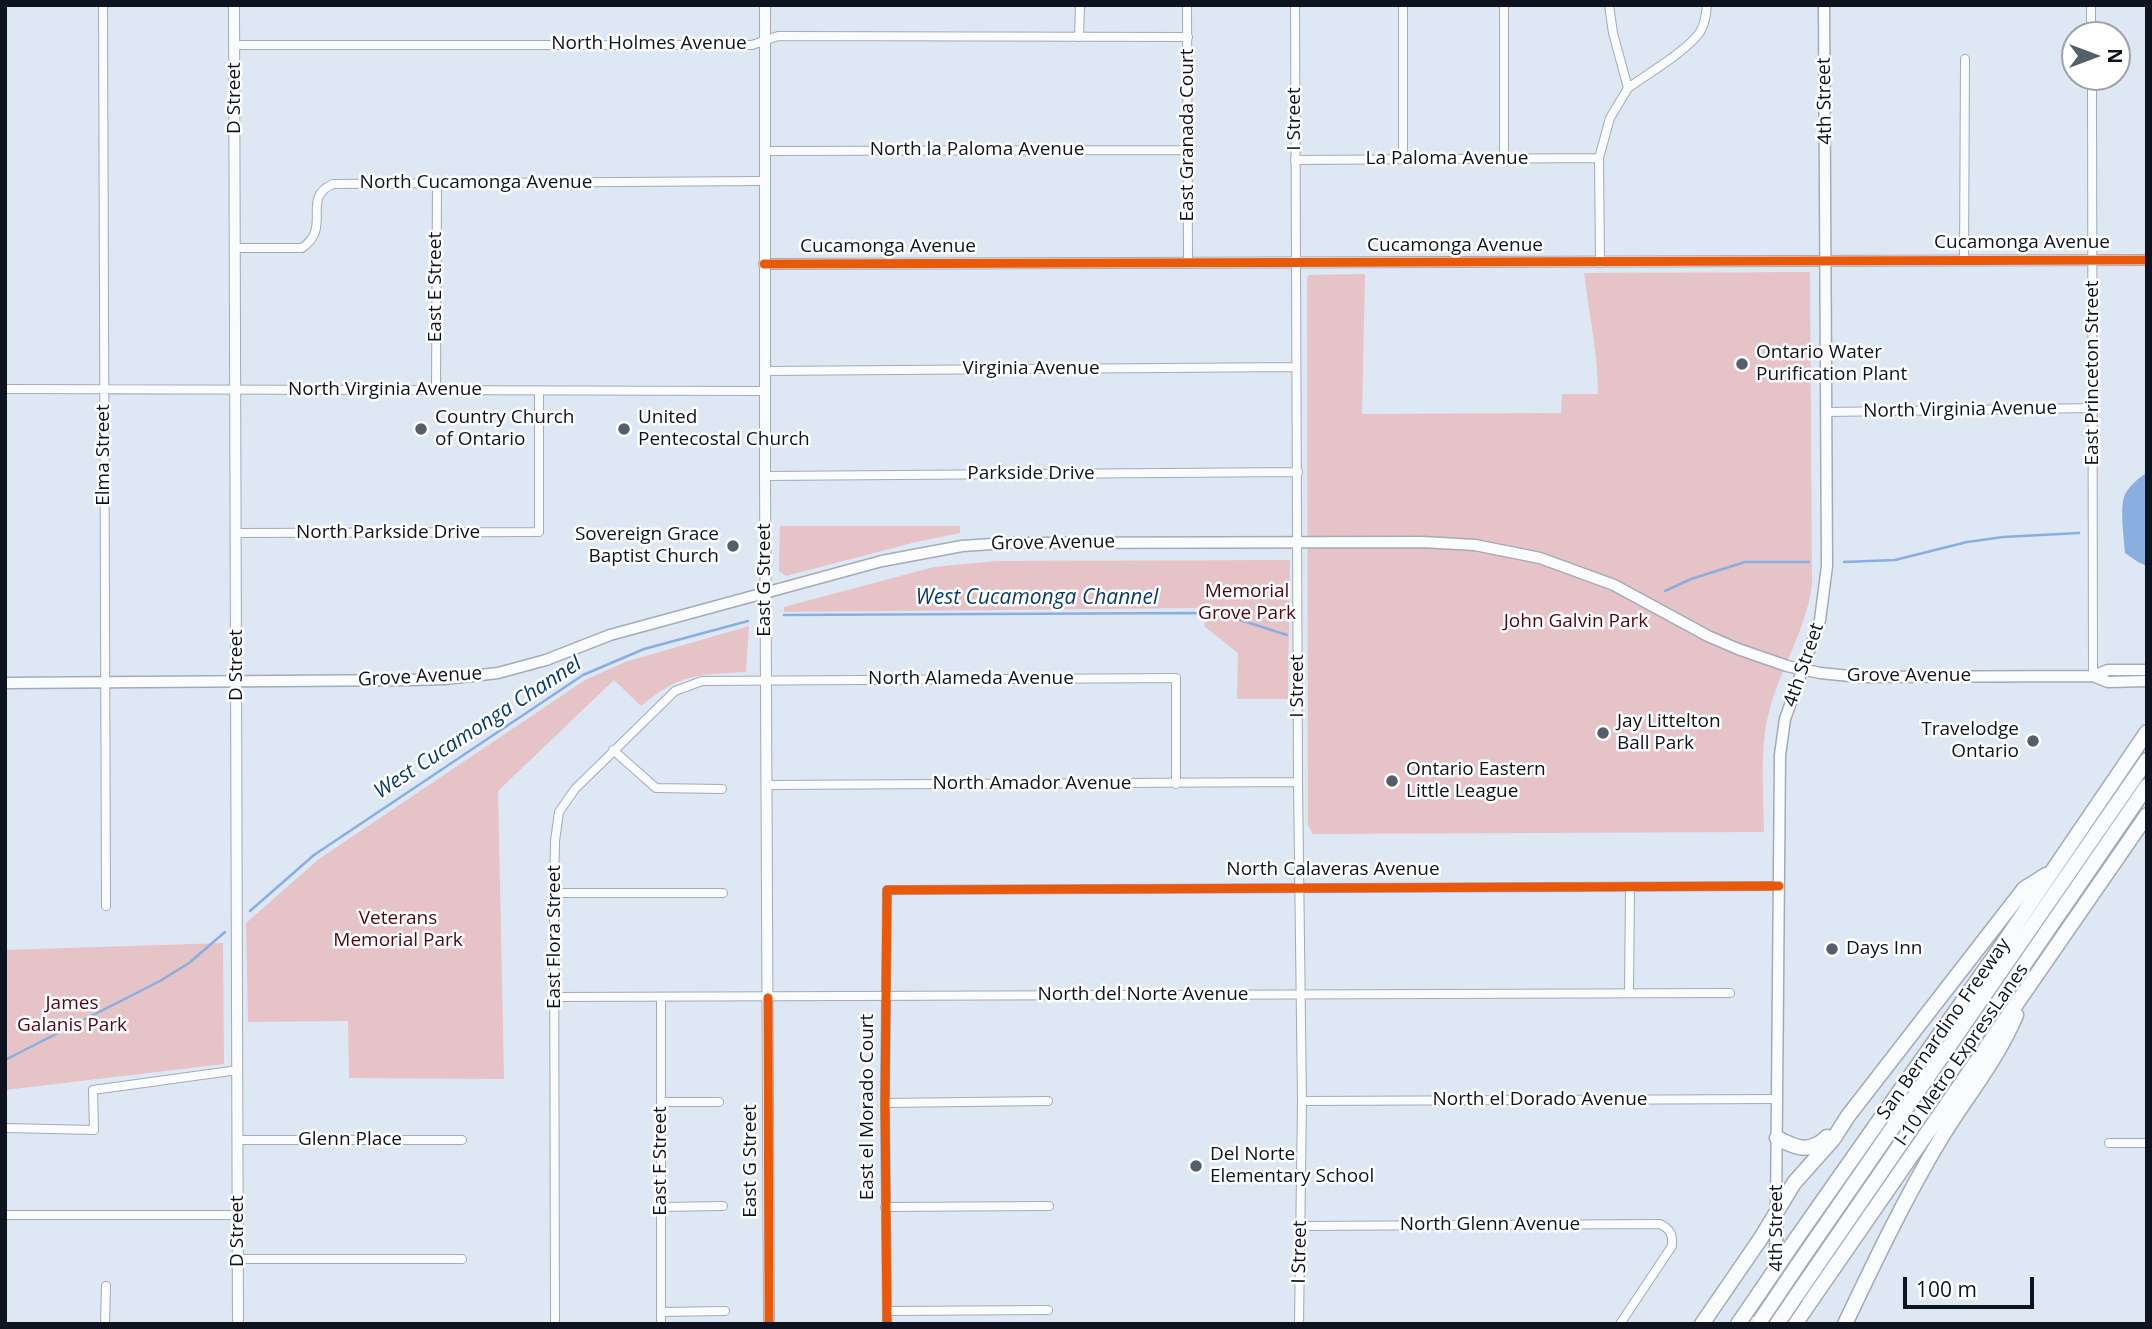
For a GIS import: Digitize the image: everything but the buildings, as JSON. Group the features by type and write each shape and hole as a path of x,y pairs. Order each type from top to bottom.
{"highway":[{"name":"San Bernardino Freeway","path":"1738,1324 2147,732"},
{"name":"I-10 Metro ExpressLanes","path":"1759,1322 2147,760"},
{"name":"I-10 Metro ExpressLanes","path":"1777,1324 2147,786"},
{"path":"1795,1323 2147,815"},
{"path":"1702,1324 1762,1236 1794,1183 1835,1138 1848,1116 2025,889 2053,870"},
{"path":"1845,1324 1942,1136 2004,1042 2027,988"},
{"path":"1777,1138 1797,1148 1815,1147 1848,1116"}],"main road":[{"name":"4th Street","path":"1777,1324 1781,744 1785,719 1821,620 1827,560 1824,5"},
{"name":"Grove Avenue","path":"5,683 445,679 498,673 546,660 610,635 882,561 962,546 1007,543 1436,542 1475,545 1540,558 1614,585 1708,636 1738,649 1803,669 1860,677 2093,676 2108,670 2147,670"},
{"name":"Grove Avenue","path":"2093,676 2108,682 2147,681"}],"street":[{"name":"Elma Street","path":"103,5 106,905"},
{"name":"D Street","path":"234,5 238,1324"},
{"name":"East G Street","path":"765,5 769,1324"},
{"path":"1079,37 1080,5"},
{"name":"East Granada Court","path":"1188,5 1188,264"},
{"name":"I Street","path":"1295,5 1302,1101 1300,1324"},
{"path":"1403,5 1403,159"},
{"path":"1504,5 1504,159"},
{"path":"1609,5 1613,33 1628,88"},
{"path":"1600,263 1599,158 1610,118 1628,88 1701,32 1707,5"},
{"name":"North Holmes Avenue","path":"234,45 752,45 778,36 1188,37"},
{"path":"1964,261 1965,59"},
{"name":"East Princeton Street","path":"2092,91 2093,676"},
{"name":"North la Paloma Avenue","path":"766,151 1188,149"},
{"name":"La Paloma Avenue","path":"1295,160 1599,158"},
{"name":"North Cucamonga Avenue","path":"235,248 302,248 317,232 317,196 324,188 333,184 765,181"},
{"name":"East E Street","path":"436,390 437,184"},
{"name":"Cucamonga Avenue","path":"764,264 2147,260"},
{"name":"Virginia Avenue","path":"765,371 1296,367"},
{"name":"North Virginia Avenue","path":"5,389 765,391"},
{"name":"North Parkside Drive","path":"237,533 539,532 539,391"},
{"name":"North Virginia Avenue","path":"1827,412 2094,408"},
{"name":"Parkside Drive","path":"765,476 1298,472"},
{"name":"North Alameda Avenue","path":"766,680 1176,678 1176,784"},
{"name":"East Flora Street","path":"555,1324 554,893 555,841 559,812 575,789 675,691 702,681 766,680"},
{"path":"613,750 656,788 722,789"},
{"name":"North Amador Avenue","path":"767,785 1298,782"},
{"name":"North Calaveras Avenue","path":"887,890 1779,886"},
{"path":"1629,993 1630,887"},
{"name":"East el Morado Court","path":"887,890 887,1324"},
{"path":"554,893 723,893"},
{"name":"North del Norte Avenue","path":"555,997 1730,993"},
{"name":"East F Street","path":"661,998 662,1324"},
{"path":"5,1128 94,1130 93,1090 238,1070"},
{"name":"North el Dorado Avenue","path":"1302,1101 1778,1099"},
{"path":"885,1103 1048,1101"},
{"path":"661,1102 719,1102"},
{"name":"Glenn Place","path":"237,1140 462,1140"},
{"path":"2109,1143 2147,1143"},
{"path":"661,1207 723,1206"},
{"path":"885,1207 1049,1206"},
{"path":"5,1215 238,1215"},
{"name":"North Glenn Avenue","path":"1300,1226 1660,1224 1669,1228 1673,1237 1672,1246 1620,1324"},
{"path":"237,1259 462,1259"},
{"path":"106,1286 106,1324"},
{"path":"887,1311 1048,1310"},
{"path":"662,1312 725,1311"}],"green space":[{"name":"John Galvin Park","path":"1810,272 1812,584 1799,634 1774,696 1766,726 1763,756 1764,832 1313,834 1308,825 1309,275 1365,274 1362,414 1561,413 1562,394 1598,394 1595,349 1584,273"},
{"path":"780,526 960,526 960,533 786,576 779,571"},
{"name":"Memorial Grove Park","path":"1290,560 1288,699 1237,699 1238,653 1205,627 1204,608 784,612 784,607 934,567 997,561"},
{"name":"Veterans Memorial Park","path":"749,626 746,672 690,678 667,687 641,706 614,680 498,791 504,1079 349,1078 348,1021 248,1022 246,923 319,859 585,680 625,662"},
{"name":"James Galanis Park","path":"223,943 224,1064 5,1090 5,950"}],"water":[{"path":"2147,473 2147,566 2125,553 2122,516 2126,494 2140,477"}],"waterway":[{"path":"1844,562 1895,560 1967,542 2003,537 2079,533"},
{"name":"West Cucamonga Channel","path":"1665,591 1691,579 1745,562 1809,562"},
{"name":"West Cucamonga Channel","path":"784,615 1194,613 1234,618 1287,635"},
{"name":"West Cucamonga Channel","path":"250,911 314,855 583,675 644,649 748,621"},
{"name":"West Cucamonga Channel","path":"5,1060 160,981 189,963 225,932"}],"cycle path":[{"path":"764,264 2147,260"},
{"path":"887,1324 887,890 1779,886"},
{"path":"768,998 769,1324"}],"place":[{"name":"Ontario Water Purification Plant","path":"1742,364"},
{"name":"Country Church of Ontario","path":"421,429"},
{"name":"United Pentecostal Church","path":"624,429"},
{"name":"Sovereign Grace Baptist Church","path":"733,546"},
{"name":"Jay Littelton Ball Park","path":"1603,733"},
{"name":"Travelodge Ontario","path":"2033,741"},
{"name":"Ontario Eastern Little League","path":"1392,781"},
{"name":"Days Inn","path":"1832,949"},
{"name":"Del Norte Elementary School","path":"1196,1166"}]}
